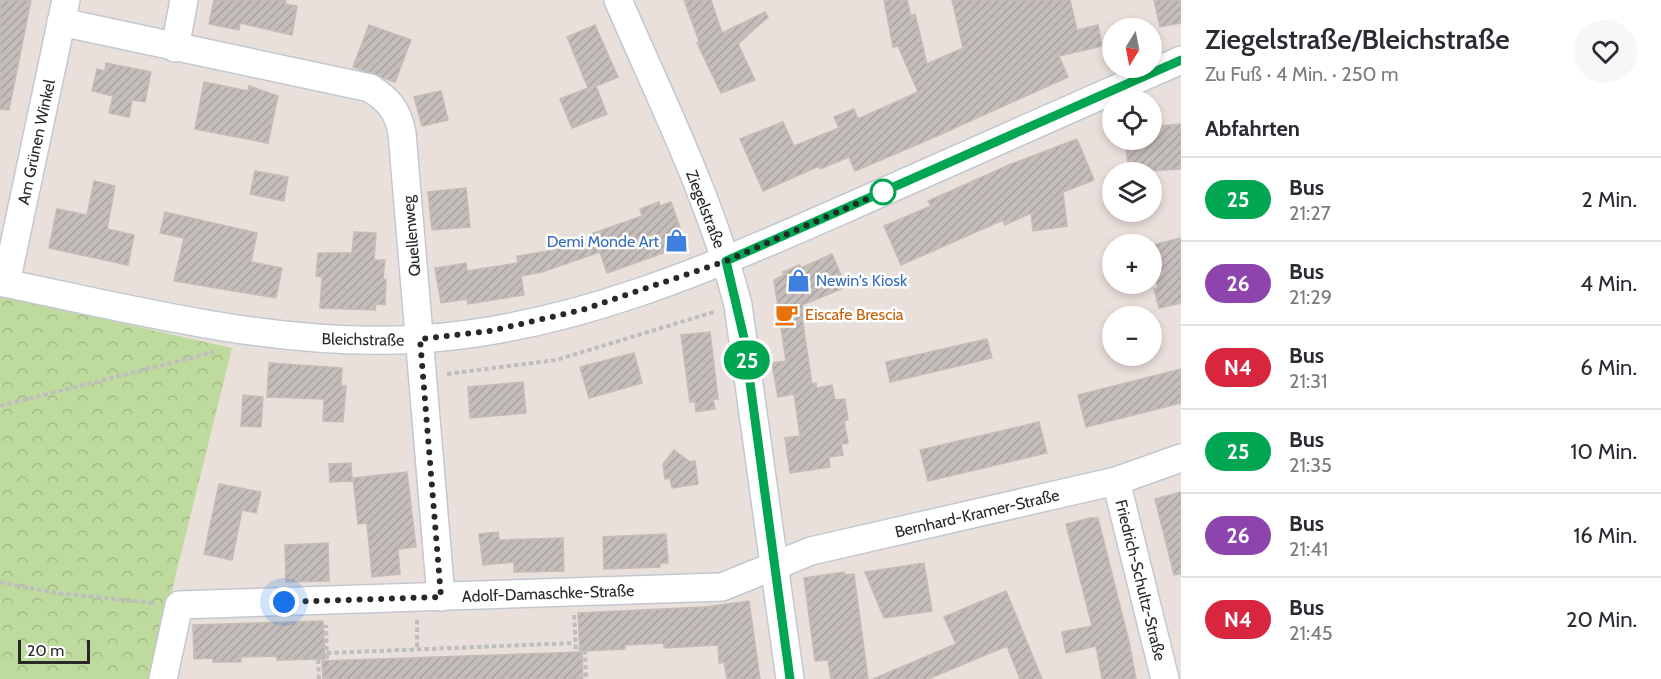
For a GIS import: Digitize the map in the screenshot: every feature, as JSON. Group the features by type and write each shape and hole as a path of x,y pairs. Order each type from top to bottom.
{"street":[{"path":"175,48 184,0"},
{"name":"Ziegelstraße","path":"618,0 702,195 726,261 738,305 790,679"},
{"name":"Quellenweg","path":"63,11 175,48 370,88 387,99 399,116 424,377 441,597"},
{"name":"Am Grünen Winkel","path":"3,283 63,11"},
{"name":"Bleichstraße","path":"3,283 261,332 364,341 420,339 490,331 561,316 726,261 1181,60"},
{"name":"Bernhard-Kramer-Straße","path":"774,568 811,551 1116,481 1181,458"},
{"name":"Friedrich-Schultz-Straße","path":"1116,481 1170,669"},
{"name":"Adolf-Damaschke-Straße","path":"179,605 722,587 774,568"},
{"path":"163,679 179,605"}],"path":[{"path":"424,377 556,360 738,305"},
{"path":"0,406 225,350"},
{"path":"0,582 55,593 179,605"},
{"path":"573,592 576,650 585,649 586,679"},
{"path":"319,679 318,657 327,657 326,601"},
{"path":"327,653 575,643"}],"green space":[{"path":"0,296 232,348 150,679 0,679"}],"building":[{"path":"0,0 31,0 9,110 0,109"},
{"path":"214,0 286,0 285,4 297,6 292,35 240,23 239,30 209,24"},
{"path":"684,0 711,0 722,33 765,12 768,17 738,44 755,80 721,93 697,43 699,41"},
{"path":"884,0 907,0 911,16 915,14 927,64 963,48 952,0 1070,0 1077,30 1098,25 1102,46 1059,56 1068,77 937,136 855,171 849,157 820,169 819,166 763,191 740,139 783,122 794,146 839,128 834,117 854,109 858,119 918,92 898,46 893,47"},
{"path":"1154,0 1181,0 1181,23 1162,27 1162,18 1158,18"},
{"path":"369,25 411,40 395,82 353,67"},
{"path":"595,25 618,77 596,86 607,114 572,128 560,99 588,88 567,37"},
{"path":"106,63 151,72 145,102 132,100 129,117 109,113 113,96 92,91 97,69 105,71"},
{"path":"204,82 248,91 249,86 278,96 268,143 195,129"},
{"path":"441,91 448,120 422,126 414,97"},
{"path":"1181,124 1181,169 1162,170 1162,162 1128,162 1126,150 1162,150 1162,126"},
{"path":"1077,139 1094,180 1063,192 1067,226 1033,231 1031,213 1005,225 1003,220 901,265 884,226 931,206 928,201 1009,165"},
{"path":"255,171 288,177 284,201 250,194"},
{"path":"94,181 115,186 107,229 134,235 128,265 49,248 57,209 87,215"},
{"path":"466,188 470,227 432,230 428,192"},
{"path":"659,202 660,206 671,202 684,239 680,247 607,273 600,252 542,272 521,276 524,295 468,304 467,299 441,303 435,268 466,263 467,271 518,263 517,256 592,244 591,234 642,216 640,209"},
{"path":"165,212 257,233 251,262 282,268 276,298 174,281 184,238 160,233"},
{"path":"354,232 376,233 374,260 385,260 383,279 386,280 385,305 376,304 375,310 320,308 322,277 316,276 318,253 352,253"},
{"path":"1181,238 1181,303 1162,307 1158,306 1155,294 1162,294 1162,243"},
{"path":"832,254 846,287 802,305 803,324 812,384 816,383 816,388 832,385 835,400 845,399 848,420 844,421 848,443 841,444 843,455 829,457 830,467 790,473 785,438 800,436 794,394 778,397 772,363 786,361 774,280 784,275 783,272 799,265 801,268"},
{"path":"710,332 718,399 713,399 715,409 696,412 695,401 690,402 681,335"},
{"path":"987,339 992,358 890,382 886,362"},
{"path":"634,353 642,383 589,398 580,367"},
{"path":"269,363 342,368 341,386 346,386 343,422 323,421 324,399 267,397"},
{"path":"1181,369 1181,403 1086,427 1078,395"},
{"path":"523,382 526,413 470,418 468,387"},
{"path":"243,395 263,397 261,427 241,426"},
{"path":"1039,422 1047,453 928,481 920,450"},
{"path":"674,450 690,462 695,461 698,484 672,488 670,478 665,479 663,464"},
{"path":"351,463 352,481 330,482 329,464"},
{"path":"407,472 416,547 398,549 400,574 372,577 367,523 358,524 353,478"},
{"path":"219,484 261,492 256,513 242,510 232,560 204,554"},
{"path":"1181,492 1181,574 1174,575 1155,499"},
{"path":"1098,518 1136,679 1102,679 1096,646 1066,653 1062,632 1092,626 1066,524"},
{"path":"498,532 499,540 563,538 564,571 514,572 514,562 483,565 479,534"},
{"path":"666,534 668,563 660,563 660,567 604,569 603,537"},
{"path":"328,543 329,581 286,582 285,545"},
{"path":"924,563 932,611 884,618 865,572"},
{"path":"844,572 845,575 854,574 868,679 831,679 828,660 815,661 804,578"},
{"path":"1006,591 1042,679 1020,679 1007,646 928,679 873,679 956,644 944,617"},
{"path":"749,601 760,679 727,679 724,662 719,663 718,645 664,648 664,643 625,645 625,649 580,651 578,613 705,607"},
{"path":"323,621 325,659 277,660 277,656 241,657 241,662 213,662 213,658 194,659 193,625"},
{"path":"582,652 583,679 323,679 322,661"}],"bus line":[{"name":"25","path":"790,679 744,338 726,261 1181,60"}],"place":[{"name":"Demi Monde Art","path":"677,241"},
{"name":"Newin's Kiosk","path":"798,280"},
{"name":"Eiscafe Brescia","path":"787,314"}],"route":[{"path":"284,602 441,597 420,339 490,331 582,310 726,261 885,191 883,192"}]}
